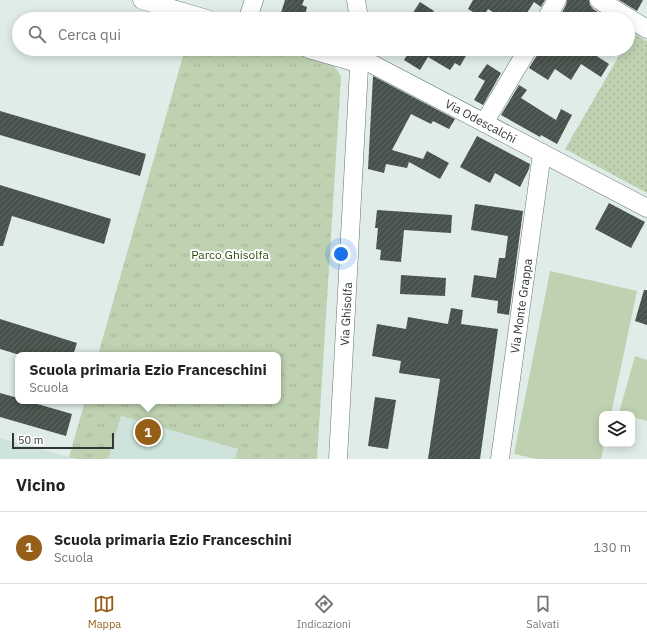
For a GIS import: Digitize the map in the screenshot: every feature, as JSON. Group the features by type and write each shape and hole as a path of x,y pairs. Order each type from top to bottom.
{"street":[{"path":"142,0 183,12"},
{"path":"356,0 358,12"},
{"path":"550,12 557,0"},
{"path":"599,0 619,12"},
{"path":"635,22 647,29"},
{"name":"Via Odescalchi","path":"334,56 352,61 359,56"},
{"name":"Via Ghisolfa","path":"338,459 360,56"},
{"name":"Via Odescalchi","path":"361,56 384,70 647,208"},
{"path":"484,123 524,56"},
{"name":"Via Monte Grappa","path":"500,459 542,153"}],"shaded area":[{"path":"120,416 238,449 235,459 108,459"},
{"path":"0,438 62,455 77,459 0,459"}],"green space":[{"path":"635,34 647,41 647,193 565,149 619,56 635,56"},
{"name":"Parco Ghisolfa","path":"183,56 307,56 332,64 341,77 317,459 235,459 238,449 121,416 108,459 77,459 69,457 84,404 281,404 281,352 99,352"},
{"path":"550,271 637,291 612,411 599,411 599,447 603,447 601,459 537,459 514,454"},
{"path":"635,356 647,360 647,421 635,418 635,411 620,411"}],"building":[{"path":"285,0 304,0 302,5 307,7 306,12 281,12"},
{"path":"473,0 545,0 541,7 534,2 528,12 493,12 488,9 486,12 473,12 468,9"},
{"path":"567,0 589,0 593,9 598,12 562,12"},
{"path":"619,0 643,0 637,11"},
{"path":"420,2 434,11 433,12 413,12"},
{"path":"407,56 466,56 460,66 455,63 450,70 428,57 420,70 404,60"},
{"path":"537,56 597,56 609,64 601,77 581,64 571,80 555,69 548,80 529,68"},
{"path":"487,64 501,73 483,105 474,100 485,81 478,77"},
{"path":"373,76 455,119 449,129 433,121 431,124 411,114 392,150 423,159 427,151 449,163 440,179 409,162 407,168 386,164 384,173 368,169"},
{"path":"519,85 527,90 521,98 556,120 561,109 572,115 557,144 541,135 540,137 501,115"},
{"path":"0,111 146,154 140,176 0,135"},
{"path":"477,136 530,164 520,187 495,173 490,183 460,167"},
{"path":"0,185 111,219 104,244 12,216 3,246 0,246"},
{"path":"609,203 645,222 631,248 595,229"},
{"path":"475,204 523,211 509,315 497,313 498,301 471,297 474,275 496,278 499,258 505,258 508,236 471,230"},
{"path":"377,210 452,215 451,233 404,230 401,262 380,260 381,250 376,249 378,228 375,228"},
{"path":"401,275 446,278 445,296 400,294"},
{"path":"644,290 647,290 647,325 635,321"},
{"path":"451,308 463,310 461,324 498,329 480,459 428,459 440,379 399,373 401,361 372,356 377,324 406,329 408,317 448,324"},
{"path":"0,319 77,343 74,352 15,352 15,354 0,349"},
{"path":"0,393 15,397 15,404 37,404 72,414 66,436 0,417"},
{"path":"375,397 396,400 388,449 368,446"}],"place":[{"name":"Scuola primaria Ezio Franceschini","path":"148,432"}]}
